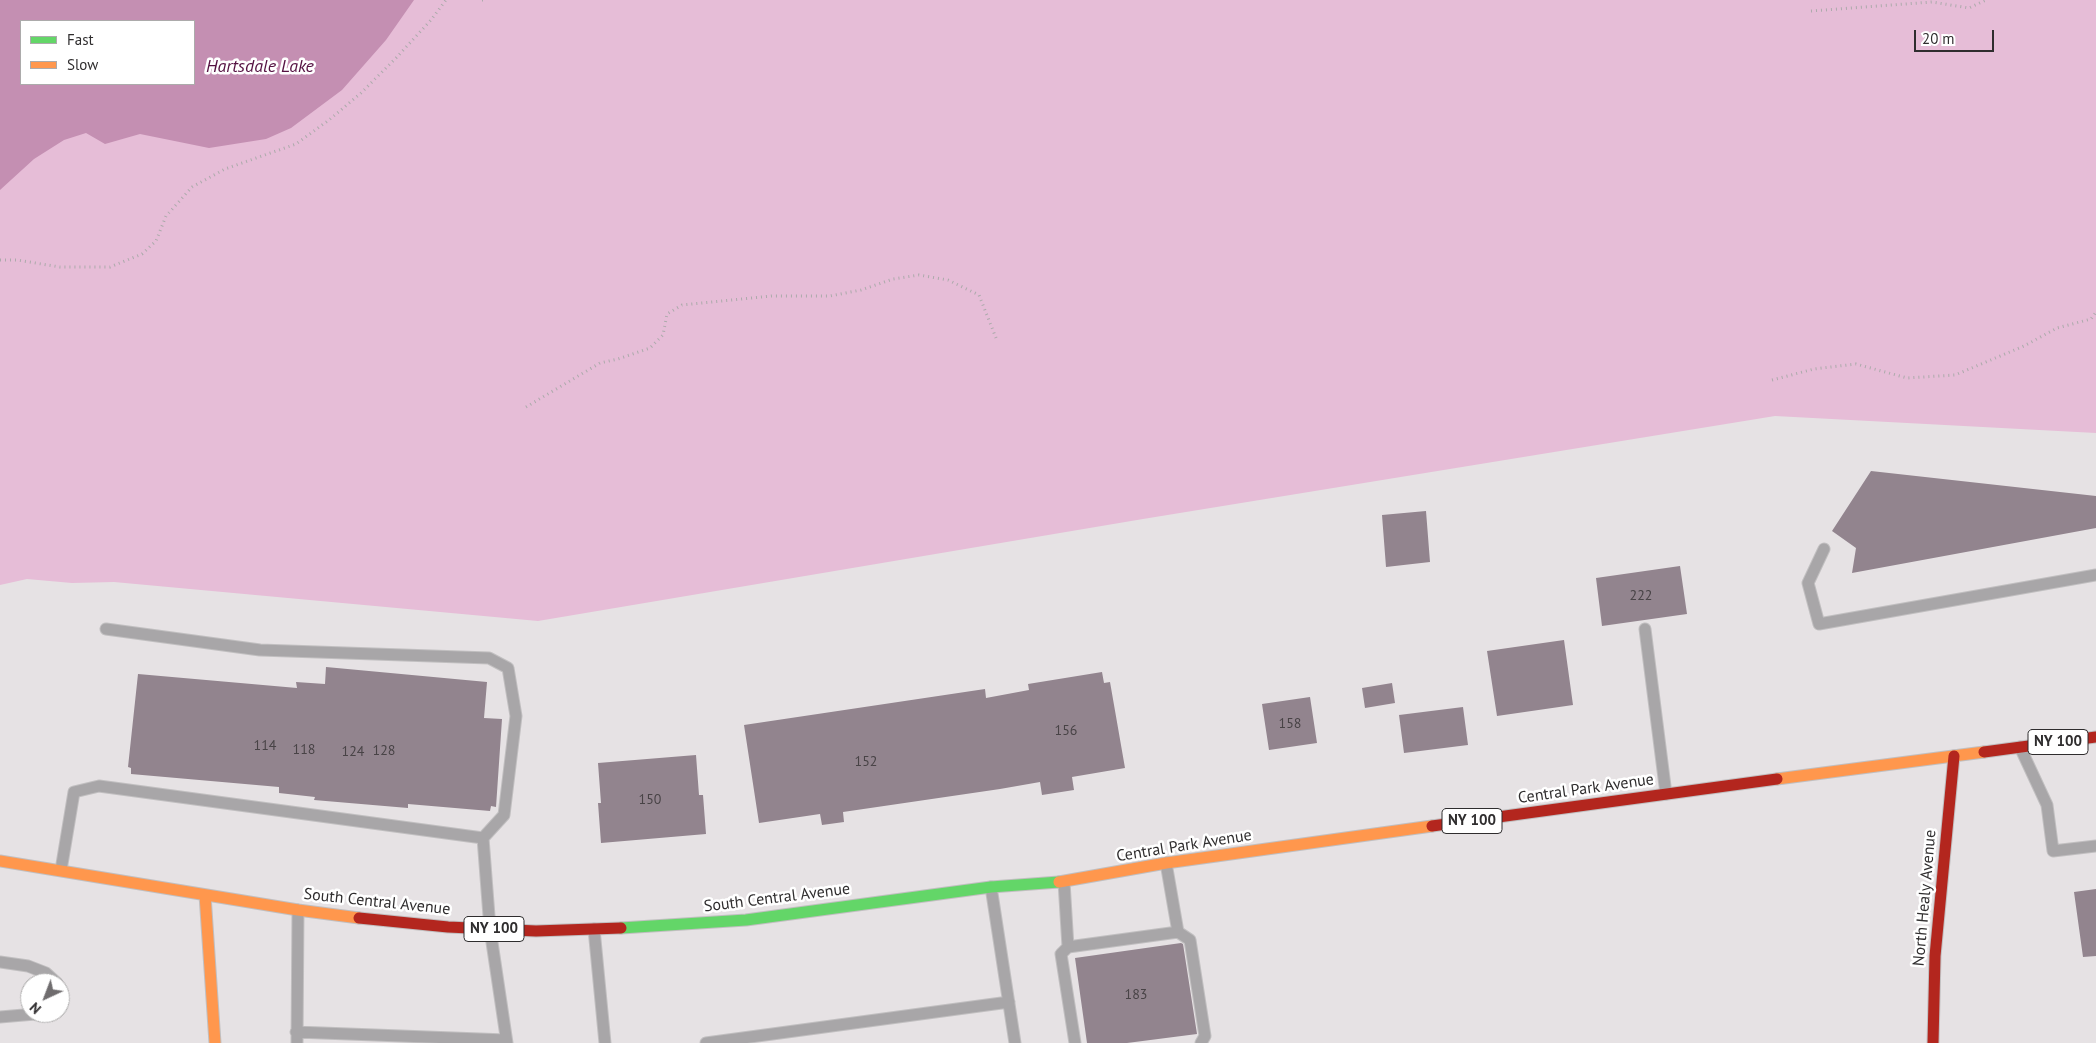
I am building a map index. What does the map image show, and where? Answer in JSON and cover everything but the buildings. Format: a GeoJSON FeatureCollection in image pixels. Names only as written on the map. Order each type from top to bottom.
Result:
{"type":"FeatureCollection","features":[{"type":"Feature","properties":{"kind":"main road","name":"Central Park Avenue"},"geometry":{"type":"LineString","coordinates":[[991,887],[1064,882],[1166,863],[2096,737]]}},
{"type":"Feature","properties":{"kind":"main road","name":"North Healy Avenue"},"geometry":{"type":"LineString","coordinates":[[1933,1043],[1935,956],[1954,756]]}},
{"type":"Feature","properties":{"kind":"main road","name":"South Central Avenue"},"geometry":{"type":"LineString","coordinates":[[0,861],[298,910],[374,920],[448,927],[536,931],[746,920],[991,887]]}},
{"type":"Feature","properties":{"kind":"main road"},"geometry":{"type":"LineString","coordinates":[[205,895],[215,1043]]}},
{"type":"Feature","properties":{"kind":"lane"},"geometry":{"type":"LineString","coordinates":[[1824,549],[1808,583],[1820,624],[2096,575]]}},
{"type":"Feature","properties":{"kind":"lane"},"geometry":{"type":"LineString","coordinates":[[1645,629],[1666,794]]}},
{"type":"Feature","properties":{"kind":"lane"},"geometry":{"type":"LineString","coordinates":[[106,630],[260,650],[489,658],[508,668],[516,716],[504,815],[484,838],[490,929],[506,1041],[297,1038],[298,910]]}},
{"type":"Feature","properties":{"kind":"lane"},"geometry":{"type":"LineString","coordinates":[[2020,748],[2047,805],[2053,851],[2096,846]]}},
{"type":"Feature","properties":{"kind":"lane"},"geometry":{"type":"LineString","coordinates":[[61,870],[74,792],[99,786],[484,838]]}},
{"type":"Feature","properties":{"kind":"lane"},"geometry":{"type":"LineString","coordinates":[[1166,863],[1178,932]]}},
{"type":"Feature","properties":{"kind":"lane"},"geometry":{"type":"LineString","coordinates":[[1064,882],[1068,947]]}},
{"type":"Feature","properties":{"kind":"lane"},"geometry":{"type":"LineString","coordinates":[[991,887],[1015,1043]]}},
{"type":"Feature","properties":{"kind":"lane"},"geometry":{"type":"LineString","coordinates":[[594,929],[605,1043]]}},
{"type":"Feature","properties":{"kind":"lane"},"geometry":{"type":"LineString","coordinates":[[1075,1043],[1061,954],[1068,947],[1178,932],[1190,940],[1205,1036],[1201,1043]]}},
{"type":"Feature","properties":{"kind":"lane"},"geometry":{"type":"LineString","coordinates":[[0,962],[28,966],[46,973]]}},
{"type":"Feature","properties":{"kind":"lane"},"geometry":{"type":"LineString","coordinates":[[706,1043],[1009,1002]]}},
{"type":"Feature","properties":{"kind":"lane"},"geometry":{"type":"LineString","coordinates":[[0,1017],[20,1015]]}},
{"type":"Feature","properties":{"kind":"path"},"geometry":{"type":"LineString","coordinates":[[0,260],[16,260],[60,267],[110,267],[142,254],[156,241],[166,216],[192,187],[225,169],[296,144],[329,120],[361,93],[396,58],[431,20],[446,0]]}},
{"type":"Feature","properties":{"kind":"path"},"geometry":{"type":"LineString","coordinates":[[1811,11],[1932,2],[1969,8],[1986,0]]}},
{"type":"Feature","properties":{"kind":"path"},"geometry":{"type":"LineString","coordinates":[[526,407],[600,363],[618,360],[650,348],[663,335],[667,314],[682,305],[772,296],[830,296],[861,290],[893,279],[919,275],[948,280],[979,295],[996,338]]}},
{"type":"Feature","properties":{"kind":"path"},"geometry":{"type":"LineString","coordinates":[[1772,380],[1814,370],[1856,364],[1907,378],[1955,375],[2024,346],[2056,328],[2092,319],[2096,312]]}},
{"type":"Feature","properties":{"kind":"shaded area"},"geometry":{"type":"Polygon","coordinates":[[[0,0],[2096,0],[2096,433],[1775,416],[1143,519],[538,621],[114,582],[72,583],[27,579],[0,585],[0,0]]]}},
{"type":"Feature","properties":{"kind":"water","name":"Hartsdale Lake"},"geometry":{"type":"Polygon","coordinates":[[[0,0],[414,0],[386,40],[342,90],[291,128],[266,139],[209,148],[140,134],[105,144],[86,133],[64,140],[34,159],[0,190],[0,0]]]}},
{"type":"Feature","properties":{"kind":"traffic: fast"},"geometry":{"type":"LineString","coordinates":[[621,928],[746,920],[991,887],[1059,882]]}},
{"type":"Feature","properties":{"kind":"traffic: slow"},"geometry":{"type":"LineString","coordinates":[[1777,779],[1984,752]]}},
{"type":"Feature","properties":{"kind":"traffic: slow"},"geometry":{"type":"LineString","coordinates":[[1059,882],[1166,863],[1432,826]]}},
{"type":"Feature","properties":{"kind":"traffic: slow"},"geometry":{"type":"LineString","coordinates":[[0,861],[298,910],[359,918]]}},
{"type":"Feature","properties":{"kind":"traffic: slow"},"geometry":{"type":"LineString","coordinates":[[205,895],[215,1043]]}},
{"type":"Feature","properties":{"kind":"traffic: jam"},"geometry":{"type":"LineString","coordinates":[[1984,752],[2096,737]]}},
{"type":"Feature","properties":{"kind":"traffic: jam"},"geometry":{"type":"LineString","coordinates":[[1933,1043],[1935,956],[1954,756]]}},
{"type":"Feature","properties":{"kind":"traffic: jam"},"geometry":{"type":"LineString","coordinates":[[1432,826],[1777,779]]}},
{"type":"Feature","properties":{"kind":"traffic: jam"},"geometry":{"type":"LineString","coordinates":[[359,918],[448,927],[536,931],[621,928]]}}]}
